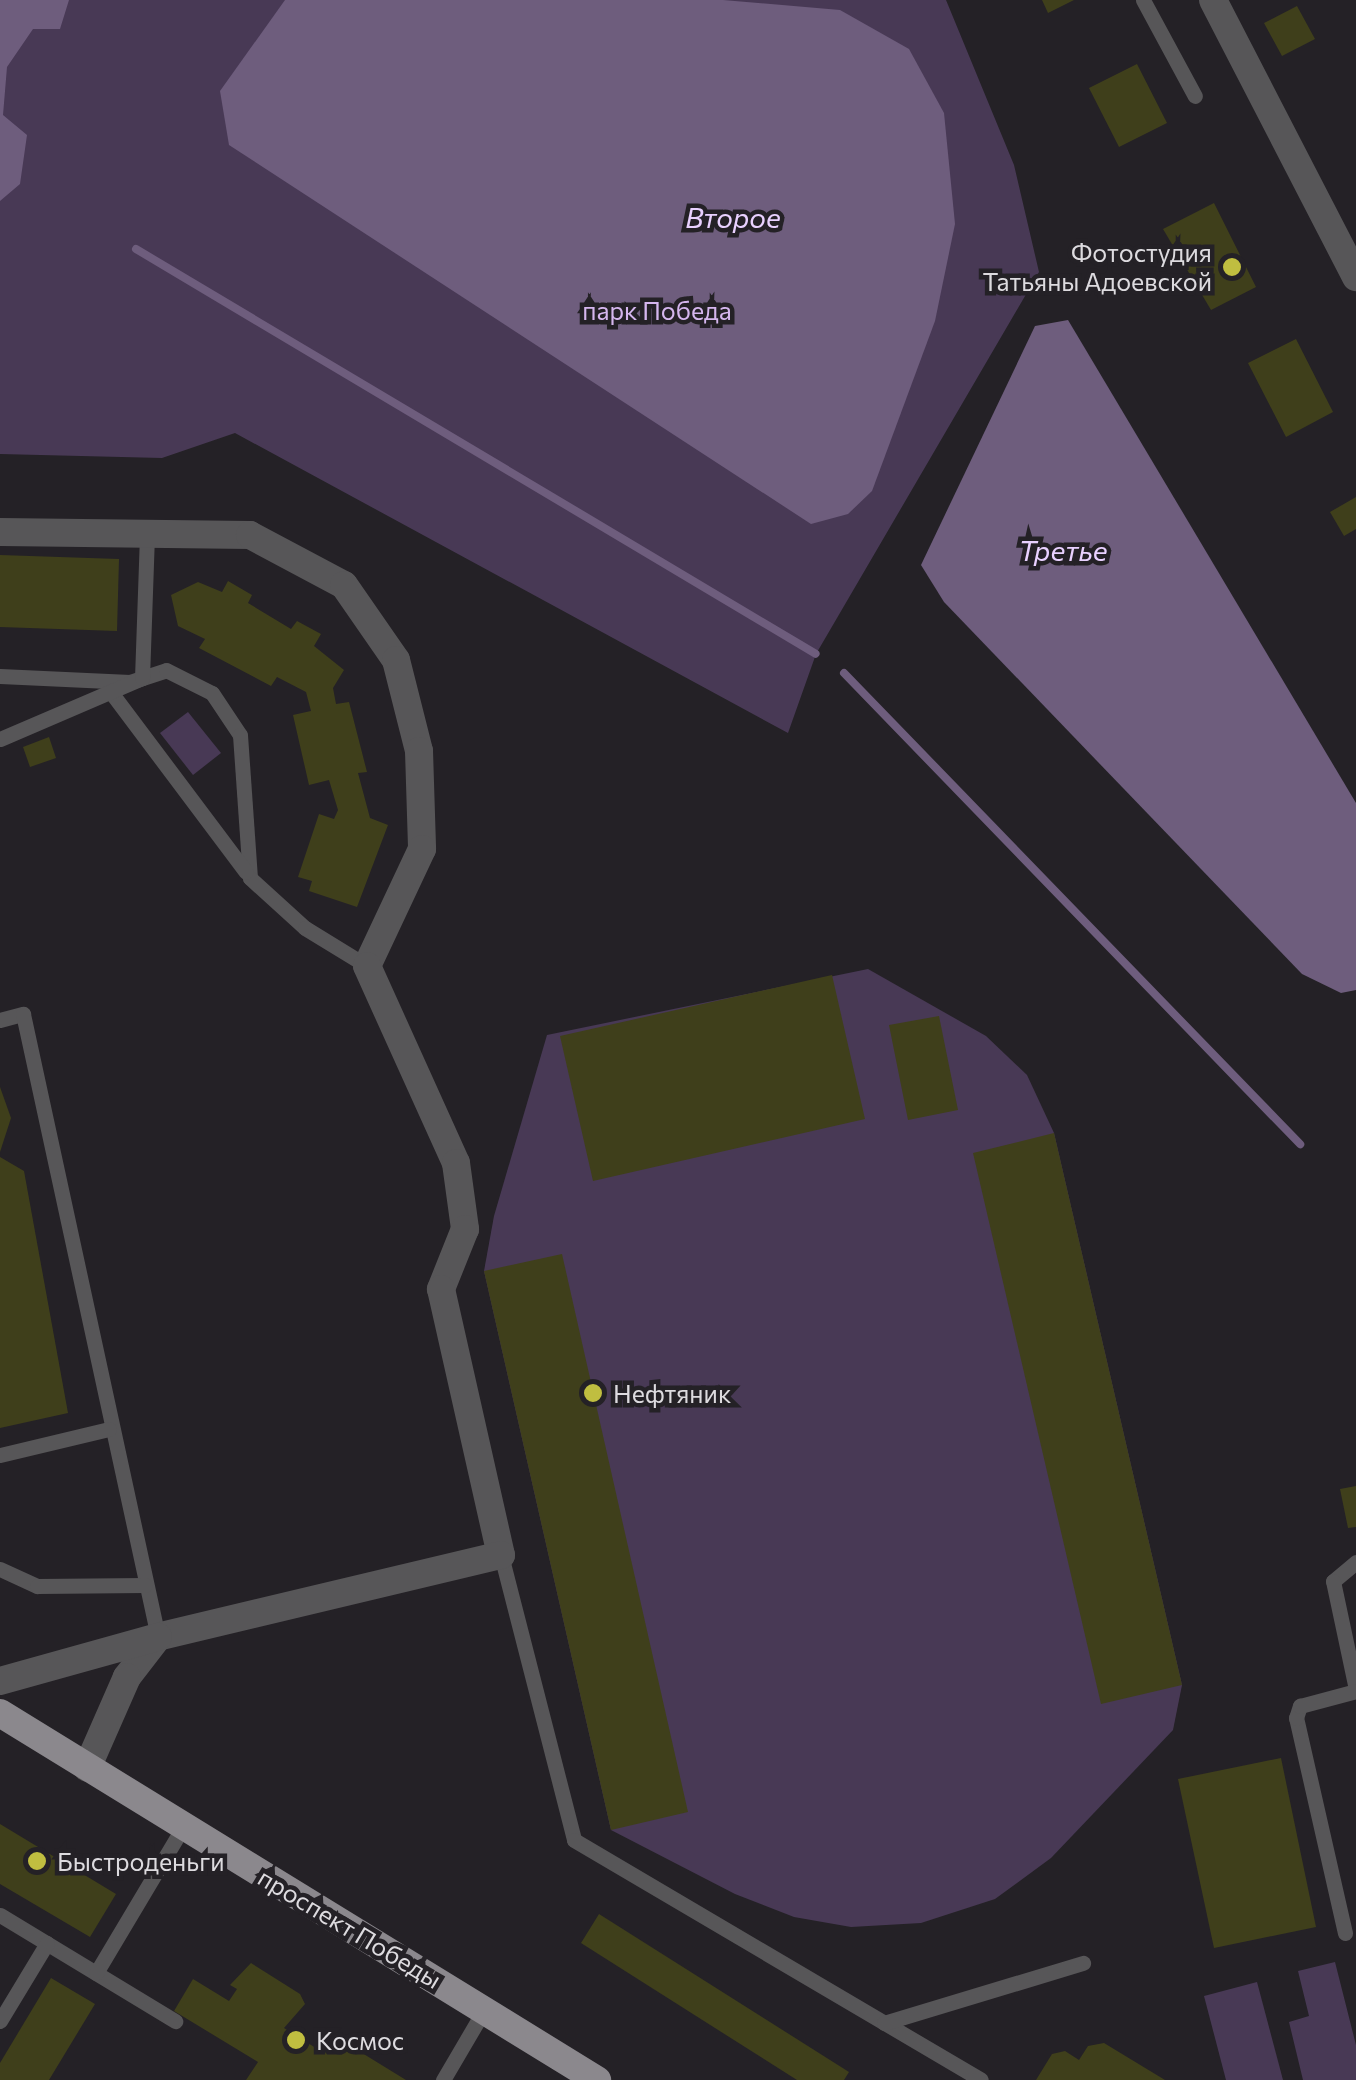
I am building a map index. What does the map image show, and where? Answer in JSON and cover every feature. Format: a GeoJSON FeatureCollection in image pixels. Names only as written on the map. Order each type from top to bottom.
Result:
{"type":"FeatureCollection","features":[{"type":"Feature","properties":{"kind":"main road","name":"проспект Победы"},"geometry":{"type":"LineString","coordinates":[[0,1713],[598,2080]]}},
{"type":"Feature","properties":{"kind":"street"},"geometry":{"type":"LineString","coordinates":[[1213,0],[1356,278]]}},
{"type":"Feature","properties":{"kind":"street"},"geometry":{"type":"LineString","coordinates":[[0,532],[250,535],[344,585],[396,660],[420,751],[422,849],[367,966],[456,1163],[465,1228],[441,1288],[501,1555],[158,1637],[0,1681]]}},
{"type":"Feature","properties":{"kind":"street"},"geometry":{"type":"LineString","coordinates":[[87,1768],[128,1677],[158,1637]]}},
{"type":"Feature","properties":{"kind":"lane"},"geometry":{"type":"LineString","coordinates":[[1144,0],[1195,96]]}},
{"type":"Feature","properties":{"kind":"lane"},"geometry":{"type":"LineString","coordinates":[[142,678],[147,533]]}},
{"type":"Feature","properties":{"kind":"lane"},"geometry":{"type":"LineString","coordinates":[[0,739],[166,670],[212,693],[230,714],[244,768],[250,877]]}},
{"type":"Feature","properties":{"kind":"lane"},"geometry":{"type":"LineString","coordinates":[[0,676],[142,678]]}},
{"type":"Feature","properties":{"kind":"lane"},"geometry":{"type":"LineString","coordinates":[[110,692],[250,877],[305,928],[367,966]]}},
{"type":"Feature","properties":{"kind":"lane"},"geometry":{"type":"LineString","coordinates":[[0,1020],[22,1014],[109,1430],[158,1637]]}},
{"type":"Feature","properties":{"kind":"lane"},"geometry":{"type":"LineString","coordinates":[[0,1455],[109,1430]]}},
{"type":"Feature","properties":{"kind":"lane"},"geometry":{"type":"LineString","coordinates":[[501,1555],[574,1840],[980,2080]]}},
{"type":"Feature","properties":{"kind":"lane"},"geometry":{"type":"LineString","coordinates":[[1345,1933],[1296,1718],[1300,1706],[1356,1690],[1333,1581],[1356,1562]]}},
{"type":"Feature","properties":{"kind":"lane"},"geometry":{"type":"LineString","coordinates":[[0,1569],[37,1586],[145,1585]]}},
{"type":"Feature","properties":{"kind":"lane"},"geometry":{"type":"LineString","coordinates":[[96,1973],[183,1826]]}},
{"type":"Feature","properties":{"kind":"lane"},"geometry":{"type":"LineString","coordinates":[[0,1915],[175,2021]]}},
{"type":"Feature","properties":{"kind":"lane"},"geometry":{"type":"LineString","coordinates":[[0,2021],[47,1944]]}},
{"type":"Feature","properties":{"kind":"lane"},"geometry":{"type":"LineString","coordinates":[[884,2023],[1082,1962]]}},
{"type":"Feature","properties":{"kind":"lane"},"geometry":{"type":"LineString","coordinates":[[443,2080],[484,2010]]}},
{"type":"Feature","properties":{"kind":"green space","name":"парк Победa"},"geometry":{"type":"Polygon","coordinates":[[[0,0],[946,0],[1014,165],[1039,272],[816,654],[788,733],[235,433],[162,458],[0,454],[0,0]]]}},
{"type":"Feature","properties":{"kind":"green space"},"geometry":{"type":"Polygon","coordinates":[[[188,712],[221,753],[193,775],[160,733],[188,712]]]}},
{"type":"Feature","properties":{"kind":"green space","name":"Нефтяник"},"geometry":{"type":"Polygon","coordinates":[[[868,969],[986,1036],[1027,1075],[1054,1133],[1182,1685],[1173,1730],[1051,1858],[995,1899],[921,1923],[851,1927],[794,1917],[735,1894],[611,1830],[484,1271],[494,1216],[547,1035],[868,969]]]}},
{"type":"Feature","properties":{"kind":"green space"},"geometry":{"type":"Polygon","coordinates":[[[1335,1962],[1356,2045],[1356,2080],[1303,2080],[1289,2022],[1309,2016],[1298,1971],[1335,1962]]]}},
{"type":"Feature","properties":{"kind":"green space"},"geometry":{"type":"Polygon","coordinates":[[[1257,1982],[1283,2080],[1226,2080],[1204,1996],[1257,1982]]]}},
{"type":"Feature","properties":{"kind":"water"},"geometry":{"type":"Polygon","coordinates":[[[0,0],[69,0],[60,29],[33,29],[7,67],[3,115],[27,135],[20,184],[0,201],[0,0]]]}},
{"type":"Feature","properties":{"kind":"water","name":"Второе"},"geometry":{"type":"Polygon","coordinates":[[[285,0],[723,0],[840,10],[909,49],[944,113],[955,224],[935,321],[872,491],[848,514],[811,524],[229,145],[220,91],[285,0]]]}},
{"type":"Feature","properties":{"kind":"water","name":"Третье"},"geometry":{"type":"Polygon","coordinates":[[[1068,320],[1356,803],[1356,990],[1341,993],[1302,974],[944,602],[921,565],[1035,326],[1068,320]]]}},
{"type":"Feature","properties":{"kind":"building"},"geometry":{"type":"Polygon","coordinates":[[[1042,0],[1074,0],[1048,13],[1042,0]]]}},
{"type":"Feature","properties":{"kind":"building"},"geometry":{"type":"Polygon","coordinates":[[[1297,6],[1315,39],[1282,56],[1264,23],[1297,6]]]}},
{"type":"Feature","properties":{"kind":"building"},"geometry":{"type":"Polygon","coordinates":[[[1137,64],[1167,123],[1119,147],[1089,88],[1137,64]]]}},
{"type":"Feature","properties":{"kind":"building"},"geometry":{"type":"Polygon","coordinates":[[[1214,203],[1256,287],[1211,310],[1163,229],[1214,203]]]}},
{"type":"Feature","properties":{"kind":"building"},"geometry":{"type":"Polygon","coordinates":[[[1296,339],[1333,412],[1286,437],[1248,363],[1296,339]]]}},
{"type":"Feature","properties":{"kind":"building"},"geometry":{"type":"Polygon","coordinates":[[[1356,497],[1356,529],[1344,536],[1330,512],[1356,497]]]}},
{"type":"Feature","properties":{"kind":"building"},"geometry":{"type":"Polygon","coordinates":[[[0,555],[119,559],[117,631],[0,627],[0,555]]]}},
{"type":"Feature","properties":{"kind":"building"},"geometry":{"type":"Polygon","coordinates":[[[228,581],[252,595],[248,603],[291,629],[297,621],[321,634],[314,646],[344,670],[333,688],[336,704],[349,702],[367,772],[358,773],[370,818],[388,825],[357,907],[309,891],[312,881],[298,877],[319,814],[334,819],[338,810],[329,780],[309,785],[293,715],[311,711],[306,692],[277,677],[271,686],[199,648],[205,639],[178,626],[171,595],[198,582],[222,592],[228,581]]]}},
{"type":"Feature","properties":{"kind":"building"},"geometry":{"type":"Polygon","coordinates":[[[49,737],[56,758],[30,767],[23,747],[49,737]]]}},
{"type":"Feature","properties":{"kind":"building"},"geometry":{"type":"Polygon","coordinates":[[[832,975],[865,1119],[593,1181],[560,1036],[832,975]]]}},
{"type":"Feature","properties":{"kind":"building"},"geometry":{"type":"Polygon","coordinates":[[[939,1016],[958,1110],[908,1120],[889,1025],[939,1016]]]}},
{"type":"Feature","properties":{"kind":"building"},"geometry":{"type":"Polygon","coordinates":[[[0,1087],[11,1118],[0,1152],[0,1087]]]}},
{"type":"Feature","properties":{"kind":"building"},"geometry":{"type":"Polygon","coordinates":[[[1054,1133],[1182,1685],[1101,1704],[973,1153],[1054,1133]]]}},
{"type":"Feature","properties":{"kind":"building"},"geometry":{"type":"Polygon","coordinates":[[[0,1157],[24,1171],[68,1413],[0,1428],[0,1157]]]}},
{"type":"Feature","properties":{"kind":"building"},"geometry":{"type":"Polygon","coordinates":[[[562,1254],[688,1812],[611,1830],[484,1271],[562,1254]]]}},
{"type":"Feature","properties":{"kind":"building"},"geometry":{"type":"Polygon","coordinates":[[[1356,1486],[1356,1527],[1348,1528],[1340,1489],[1356,1486]]]}},
{"type":"Feature","properties":{"kind":"building"},"geometry":{"type":"Polygon","coordinates":[[[1281,1758],[1316,1927],[1214,1948],[1178,1779],[1281,1758]]]}},
{"type":"Feature","properties":{"kind":"building"},"geometry":{"type":"Polygon","coordinates":[[[0,1824],[116,1894],[90,1937],[0,1884],[0,1824]]]}},
{"type":"Feature","properties":{"kind":"building"},"geometry":{"type":"Polygon","coordinates":[[[599,1914],[849,2072],[844,2080],[797,2080],[581,1943],[599,1914]]]}},
{"type":"Feature","properties":{"kind":"building"},"geometry":{"type":"Polygon","coordinates":[[[251,1963],[300,1994],[305,2004],[284,2028],[319,2050],[336,2037],[406,2080],[246,2080],[258,2062],[174,2011],[193,1979],[229,2001],[237,1989],[230,1985],[251,1963]]]}},
{"type":"Feature","properties":{"kind":"building"},"geometry":{"type":"Polygon","coordinates":[[[51,1978],[95,2004],[49,2080],[0,2080],[0,2063],[51,1978]]]}},
{"type":"Feature","properties":{"kind":"building"},"geometry":{"type":"Polygon","coordinates":[[[1104,2043],[1165,2080],[1036,2080],[1052,2054],[1065,2051],[1079,2060],[1088,2046],[1104,2043]]]}},
{"type":"Feature","properties":{"kind":"waterway"},"geometry":{"type":"LineString","coordinates":[[136,249],[816,654]]}},
{"type":"Feature","properties":{"kind":"waterway"},"geometry":{"type":"LineString","coordinates":[[844,673],[1300,1144]]}},
{"type":"Feature","properties":{"kind":"place","name":"Фотостудия Татьяны Адоевской"},"geometry":{"type":"Point","coordinates":[1232,267]}},
{"type":"Feature","properties":{"kind":"place","name":"Нефтяник"},"geometry":{"type":"Point","coordinates":[593,1393]}},
{"type":"Feature","properties":{"kind":"place","name":"Быстроденьги"},"geometry":{"type":"Point","coordinates":[37,1861]}},
{"type":"Feature","properties":{"kind":"place","name":"Космос"},"geometry":{"type":"Point","coordinates":[296,2040]}}]}
